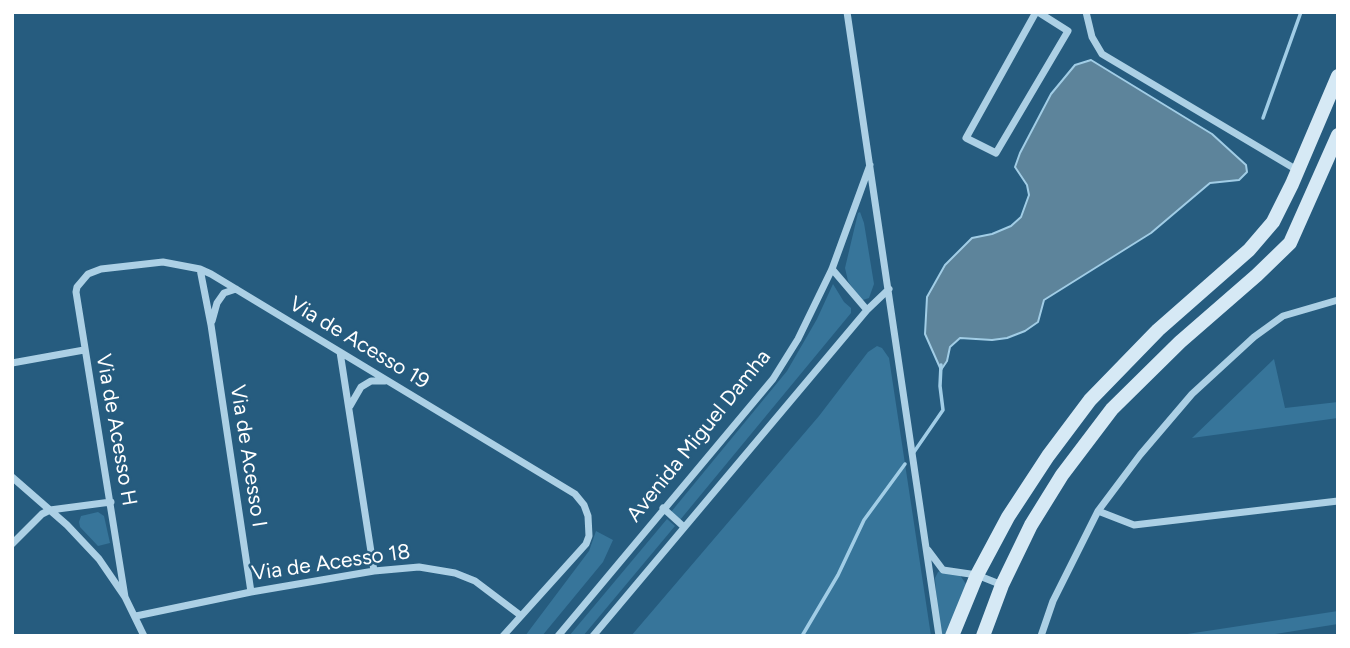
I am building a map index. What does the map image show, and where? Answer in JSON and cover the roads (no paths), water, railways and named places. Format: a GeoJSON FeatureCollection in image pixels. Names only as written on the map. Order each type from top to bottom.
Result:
{"type":"FeatureCollection","features":[{"type":"Feature","properties":{"kind":"street"},"geometry":{"type":"LineString","coordinates":[[847,12],[939,636]]}},
{"type":"Feature","properties":{"kind":"street"},"geometry":{"type":"LineString","coordinates":[[1037,12],[1068,31],[996,153],[965,138],[1037,12]]}},
{"type":"Feature","properties":{"kind":"street"},"geometry":{"type":"LineString","coordinates":[[1086,12],[1091,37],[1102,54],[1295,177],[1311,193]]}},
{"type":"Feature","properties":{"kind":"street"},"geometry":{"type":"LineString","coordinates":[[952,636],[977,575],[1008,517],[1048,456],[1090,400],[1158,330],[1249,250],[1273,222],[1338,76]]}},
{"type":"Feature","properties":{"kind":"street"},"geometry":{"type":"LineString","coordinates":[[983,636],[1002,585],[1031,524],[1062,475],[1112,409],[1180,342],[1290,243],[1338,135]]}},
{"type":"Feature","properties":{"kind":"street"},"geometry":{"type":"LineString","coordinates":[[1303,154],[1325,162]]}},
{"type":"Feature","properties":{"kind":"street","name":"Avenida Miguel Damha"},"geometry":{"type":"LineString","coordinates":[[558,636],[773,379],[798,340],[832,269],[870,164]]}},
{"type":"Feature","properties":{"kind":"street","name":"Via de Acesso 19"},"geometry":{"type":"LineString","coordinates":[[88,274],[111,267],[163,262],[200,269],[575,494],[584,505],[588,516],[589,536],[586,544],[520,615]]}},
{"type":"Feature","properties":{"kind":"street","name":"Via de Acesso I"},"geometry":{"type":"LineString","coordinates":[[200,269],[251,592]]}},
{"type":"Feature","properties":{"kind":"street"},"geometry":{"type":"LineString","coordinates":[[832,269],[867,310]]}},
{"type":"Feature","properties":{"kind":"street","name":"Via de Acesso H"},"geometry":{"type":"LineString","coordinates":[[88,274],[76,292],[83,350],[111,502],[125,597]]}},
{"type":"Feature","properties":{"kind":"street","name":"Via de Acesso I"},"geometry":{"type":"LineString","coordinates":[[211,326],[217,303],[224,292],[236,289]]}},
{"type":"Feature","properties":{"kind":"street"},"geometry":{"type":"LineString","coordinates":[[593,636],[867,310],[889,289]]}},
{"type":"Feature","properties":{"kind":"street"},"geometry":{"type":"LineString","coordinates":[[1041,636],[1053,601],[1098,511],[1140,455],[1192,394],[1254,337],[1283,316],[1338,300]]}},
{"type":"Feature","properties":{"kind":"street"},"geometry":{"type":"LineString","coordinates":[[12,363],[83,350]]}},
{"type":"Feature","properties":{"kind":"street"},"geometry":{"type":"LineString","coordinates":[[340,352],[374,571]]}},
{"type":"Feature","properties":{"kind":"street"},"geometry":{"type":"LineString","coordinates":[[350,407],[361,387],[371,381],[387,381]]}},
{"type":"Feature","properties":{"kind":"street"},"geometry":{"type":"LineString","coordinates":[[12,477],[99,559],[125,597],[144,636]]}},
{"type":"Feature","properties":{"kind":"street"},"geometry":{"type":"LineString","coordinates":[[1098,511],[1134,525],[1338,501]]}},
{"type":"Feature","properties":{"kind":"street"},"geometry":{"type":"LineString","coordinates":[[12,544],[42,514],[50,510],[111,502]]}},
{"type":"Feature","properties":{"kind":"street"},"geometry":{"type":"LineString","coordinates":[[663,508],[684,527]]}},
{"type":"Feature","properties":{"kind":"street"},"geometry":{"type":"LineString","coordinates":[[928,549],[943,570],[977,575],[1002,585]]}},
{"type":"Feature","properties":{"kind":"street","name":"Via de Acesso 18"},"geometry":{"type":"LineString","coordinates":[[136,616],[251,592],[374,571],[419,567],[455,573],[475,581],[520,615]]}},
{"type":"Feature","properties":{"kind":"street"},"geometry":{"type":"LineString","coordinates":[[503,636],[520,615]]}},
{"type":"Feature","properties":{"kind":"waterway"},"geometry":{"type":"LineString","coordinates":[[1263,118],[1301,12]]}},
{"type":"Feature","properties":{"kind":"waterway"},"geometry":{"type":"LineString","coordinates":[[914,452],[943,410],[941,365]]}},
{"type":"Feature","properties":{"kind":"waterway"},"geometry":{"type":"LineString","coordinates":[[802,636],[838,575],[864,520],[905,464]]}}]}
